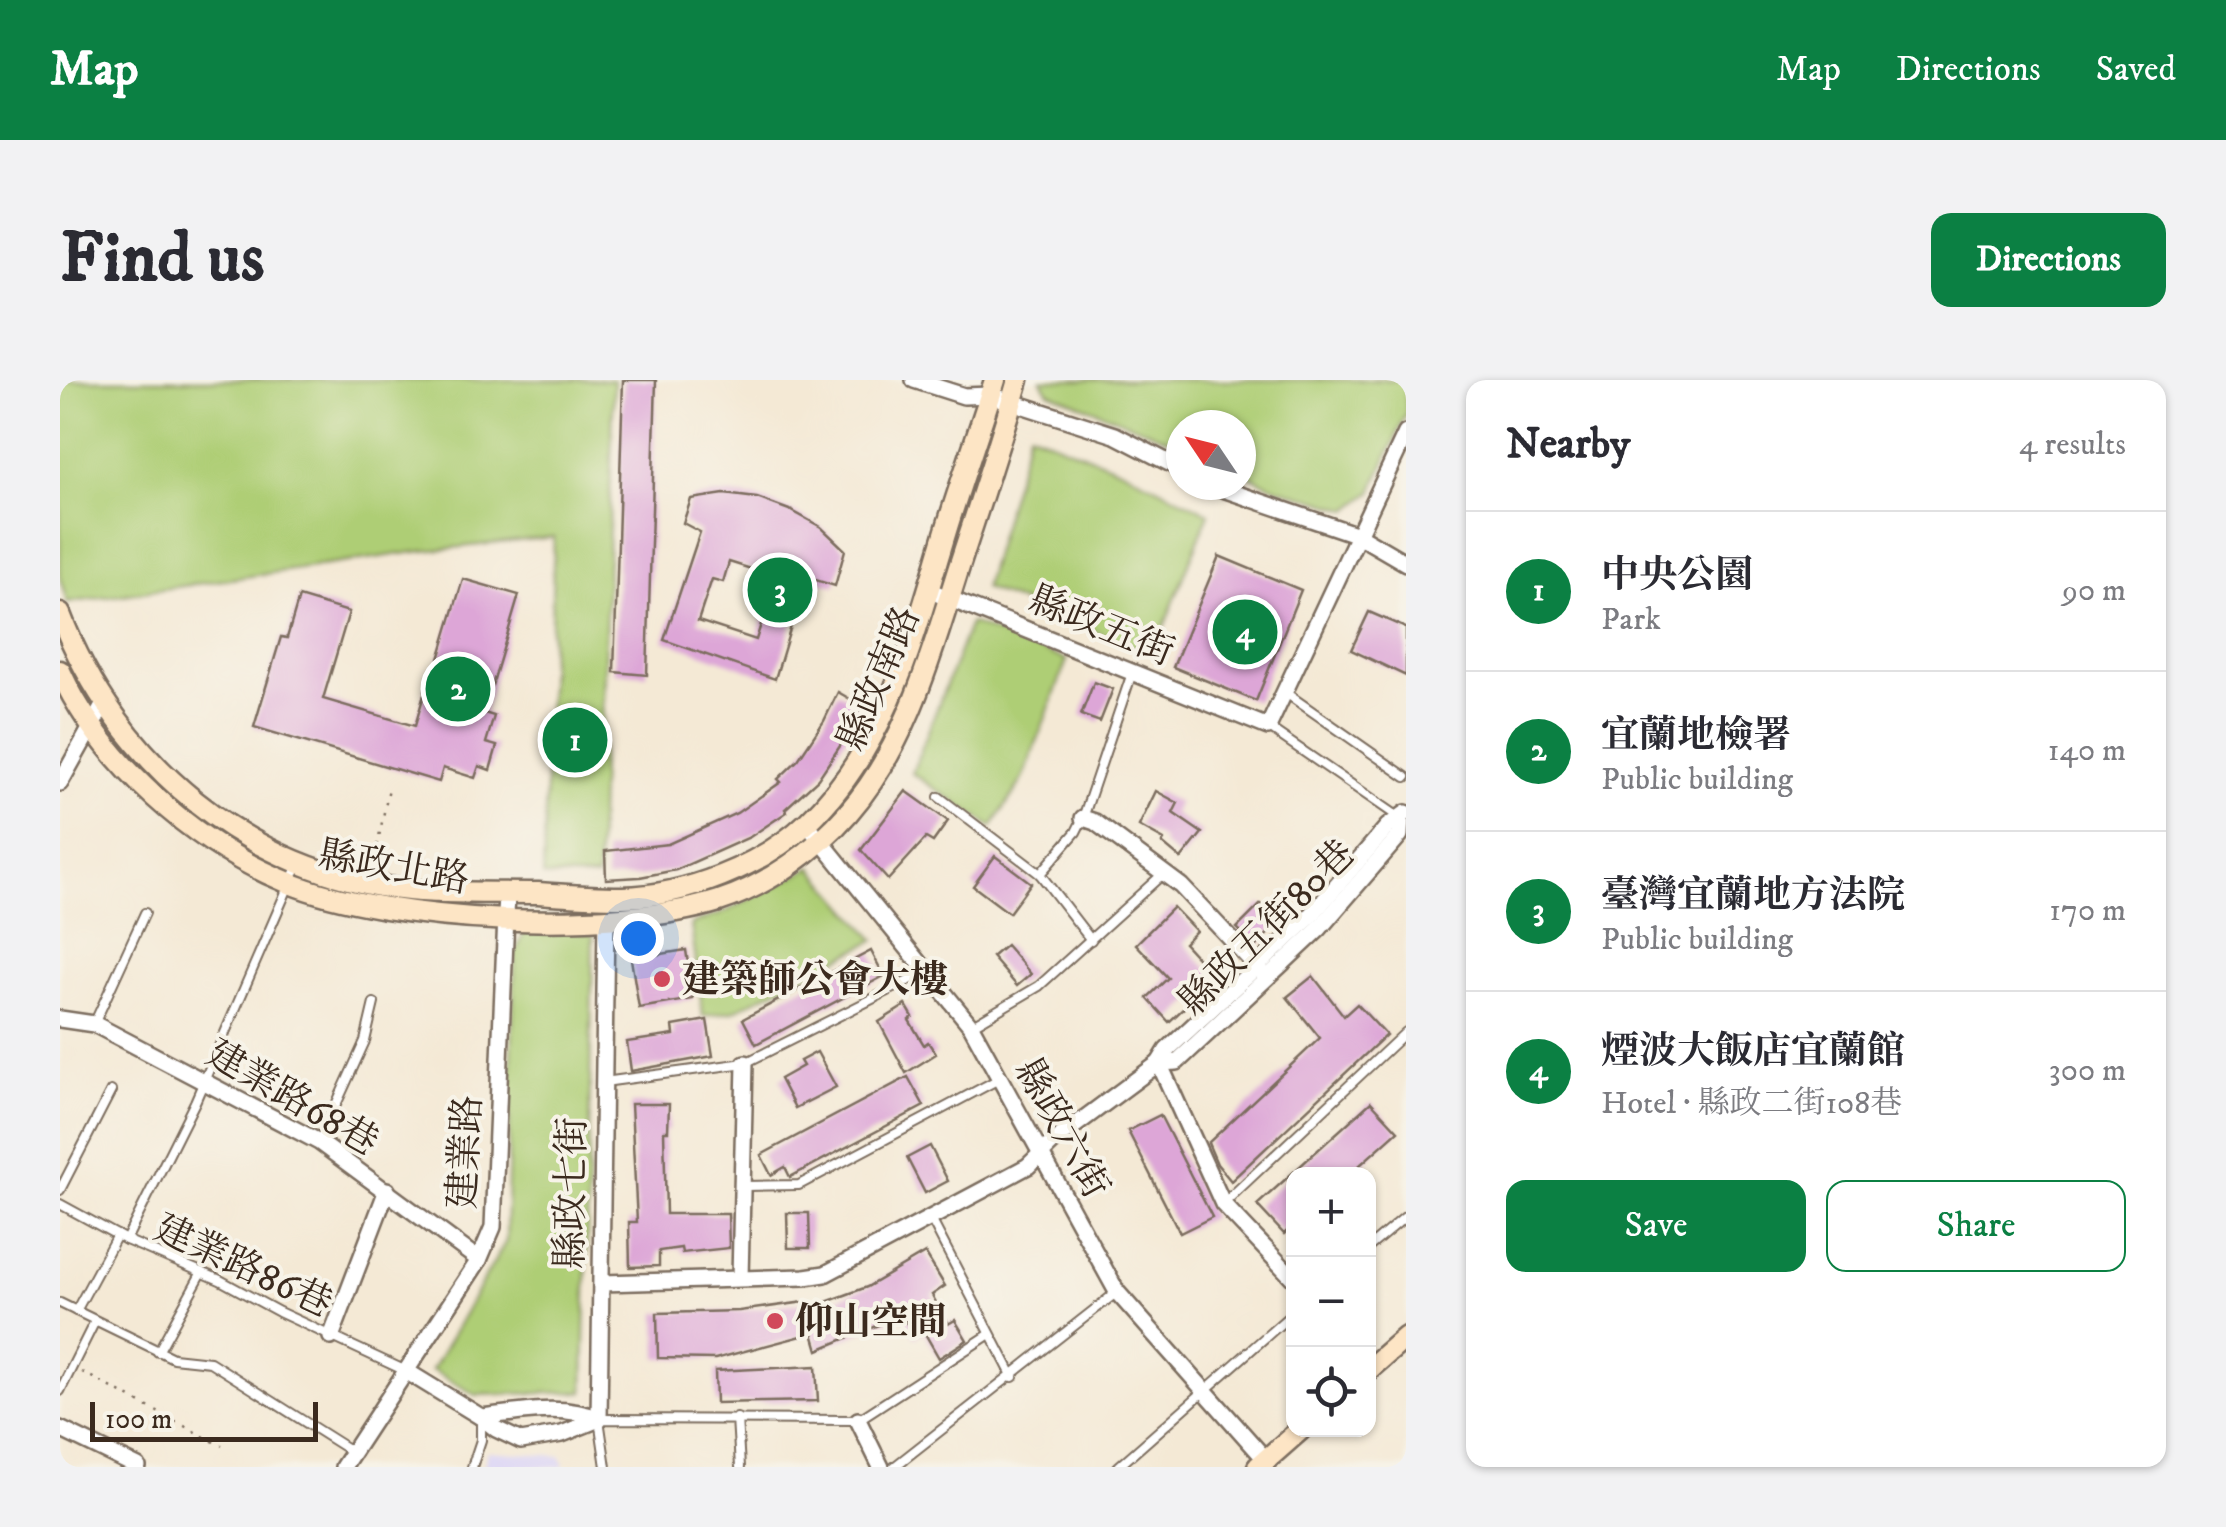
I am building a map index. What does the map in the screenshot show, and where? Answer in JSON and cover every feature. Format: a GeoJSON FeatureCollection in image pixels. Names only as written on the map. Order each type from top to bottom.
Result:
{"type":"FeatureCollection","features":[{"type":"Feature","properties":{"kind":"street"},"geometry":{"type":"LineString","coordinates":[[914,380],[964,396],[993,388]]}},
{"type":"Feature","properties":{"kind":"street"},"geometry":{"type":"LineString","coordinates":[[974,380],[1012,402],[1115,435],[1166,460]]}},
{"type":"Feature","properties":{"kind":"street","name":"縣政南路"},"geometry":{"type":"LineString","coordinates":[[506,918],[606,920],[678,912],[722,900],[764,881],[813,832],[858,799],[879,771],[902,728],[949,598],[1018,380]]}},
{"type":"Feature","properties":{"kind":"street","name":"縣政南路"},"geometry":{"type":"LineString","coordinates":[[507,892],[624,897],[666,892],[736,868],[813,832],[881,721],[993,388]]}},
{"type":"Feature","properties":{"kind":"street"},"geometry":{"type":"LineString","coordinates":[[1268,727],[1406,433]]}},
{"type":"Feature","properties":{"kind":"street"},"geometry":{"type":"LineString","coordinates":[[1256,500],[1358,535],[1406,563]]}},
{"type":"Feature","properties":{"kind":"street","name":"縣政五街"},"geometry":{"type":"LineString","coordinates":[[928,590],[1268,727]]}},
{"type":"Feature","properties":{"kind":"street","name":"縣政北路"},"geometry":{"type":"LineString","coordinates":[[60,614],[81,665],[133,742],[180,792],[238,834],[299,862],[370,882],[410,890],[507,892]]}},
{"type":"Feature","properties":{"kind":"street","name":"縣政北路"},"geometry":{"type":"LineString","coordinates":[[60,670],[91,727],[146,788],[199,832],[290,884],[360,903],[414,912],[506,918]]}},
{"type":"Feature","properties":{"kind":"street"},"geometry":{"type":"LineString","coordinates":[[60,784],[104,704]]}},
{"type":"Feature","properties":{"kind":"street","name":"縣政五街80巷"},"geometry":{"type":"LineString","coordinates":[[602,1283],[825,1274],[1028,1166],[1159,1063],[1166,1050],[1261,972],[1320,929],[1400,836],[1404,816]]}},
{"type":"Feature","properties":{"kind":"street"},"geometry":{"type":"LineString","coordinates":[[1084,818],[1165,872],[1261,972]]}},
{"type":"Feature","properties":{"kind":"street","name":"縣政六街"},"geometry":{"type":"LineString","coordinates":[[813,832],[970,1026],[1117,1292],[1205,1390],[1262,1464]]}},
{"type":"Feature","properties":{"kind":"street","name":"建業路"},"geometry":{"type":"LineString","coordinates":[[343,1467],[488,1242],[496,1207],[507,892]]}},
{"type":"Feature","properties":{"kind":"street","name":"縣政七街"},"geometry":{"type":"LineString","coordinates":[[599,1419],[606,920]]}},
{"type":"Feature","properties":{"kind":"street","name":"建業路68巷"},"geometry":{"type":"LineString","coordinates":[[60,1018],[94,1024],[319,1142],[479,1260]]}},
{"type":"Feature","properties":{"kind":"street"},"geometry":{"type":"LineString","coordinates":[[740,1278],[745,1063]]}},
{"type":"Feature","properties":{"kind":"street"},"geometry":{"type":"LineString","coordinates":[[1159,1063],[1223,1204],[1286,1270]]}},
{"type":"Feature","properties":{"kind":"street"},"geometry":{"type":"LineString","coordinates":[[331,1336],[387,1190]]}},
{"type":"Feature","properties":{"kind":"street"},"geometry":{"type":"LineString","coordinates":[[1376,1363],[1406,1338]]}},
{"type":"Feature","properties":{"kind":"street"},"geometry":{"type":"LineString","coordinates":[[406,1372],[496,1429],[521,1440],[562,1434],[599,1419]]}},
{"type":"Feature","properties":{"kind":"street"},"geometry":{"type":"LineString","coordinates":[[481,1417],[560,1409],[599,1419]]}},
{"type":"Feature","properties":{"kind":"street"},"geometry":{"type":"LineString","coordinates":[[858,1420],[881,1467]]}},
{"type":"Feature","properties":{"kind":"street"},"geometry":{"type":"LineString","coordinates":[[60,1428],[138,1467]]}},
{"type":"Feature","properties":{"kind":"street"},"geometry":{"type":"LineString","coordinates":[[1262,1464],[1292,1437]]}},
{"type":"Feature","properties":{"kind":"lane"},"geometry":{"type":"LineString","coordinates":[[1040,874],[1084,818],[1132,673]]}},
{"type":"Feature","properties":{"kind":"lane"},"geometry":{"type":"LineString","coordinates":[[1283,691],[1406,778]]}},
{"type":"Feature","properties":{"kind":"lane","name":"縣政五街"},"geometry":{"type":"LineString","coordinates":[[1268,727],[1404,816]]}},
{"type":"Feature","properties":{"kind":"lane"},"geometry":{"type":"LineString","coordinates":[[939,797],[1040,874],[1092,940]]}},
{"type":"Feature","properties":{"kind":"lane"},"geometry":{"type":"LineString","coordinates":[[76,1311],[122,1238],[203,1081],[299,862]]}},
{"type":"Feature","properties":{"kind":"lane"},"geometry":{"type":"LineString","coordinates":[[970,1026],[1039,986],[1165,872]]}},
{"type":"Feature","properties":{"kind":"lane"},"geometry":{"type":"LineString","coordinates":[[94,1024],[145,913]]}},
{"type":"Feature","properties":{"kind":"lane"},"geometry":{"type":"LineString","coordinates":[[604,1082],[745,1063],[926,972]]}},
{"type":"Feature","properties":{"kind":"lane"},"geometry":{"type":"LineString","coordinates":[[319,1142],[365,1041],[374,1003]]}},
{"type":"Feature","properties":{"kind":"lane"},"geometry":{"type":"LineString","coordinates":[[1223,1204],[1406,1032]]}},
{"type":"Feature","properties":{"kind":"lane"},"geometry":{"type":"LineString","coordinates":[[742,1186],[799,1185],[998,1080]]}},
{"type":"Feature","properties":{"kind":"lane"},"geometry":{"type":"LineString","coordinates":[[60,1190],[111,1091]]}},
{"type":"Feature","properties":{"kind":"lane","name":"建業路86巷"},"geometry":{"type":"LineString","coordinates":[[60,1204],[122,1238],[202,1272],[406,1372]]}},
{"type":"Feature","properties":{"kind":"lane"},"geometry":{"type":"LineString","coordinates":[[1376,1241],[1406,1216]]}},
{"type":"Feature","properties":{"kind":"lane"},"geometry":{"type":"LineString","coordinates":[[930,1217],[1012,1377]]}},
{"type":"Feature","properties":{"kind":"lane"},"geometry":{"type":"LineString","coordinates":[[158,1352],[202,1272]]}},
{"type":"Feature","properties":{"kind":"lane"},"geometry":{"type":"LineString","coordinates":[[894,1467],[1117,1292]]}},
{"type":"Feature","properties":{"kind":"lane"},"geometry":{"type":"LineString","coordinates":[[60,1303],[172,1358],[210,1362],[353,1452]]}},
{"type":"Feature","properties":{"kind":"lane"},"geometry":{"type":"LineString","coordinates":[[1118,1467],[1286,1319]]}},
{"type":"Feature","properties":{"kind":"lane"},"geometry":{"type":"LineString","coordinates":[[60,1391],[96,1321]]}},
{"type":"Feature","properties":{"kind":"lane"},"geometry":{"type":"LineString","coordinates":[[599,1419],[858,1420],[990,1334]]}},
{"type":"Feature","properties":{"kind":"lane"},"geometry":{"type":"LineString","coordinates":[[472,1467],[481,1440],[481,1417]]}},
{"type":"Feature","properties":{"kind":"lane"},"geometry":{"type":"LineString","coordinates":[[737,1418],[740,1467]]}},
{"type":"Feature","properties":{"kind":"lane","name":"縣政七街"},"geometry":{"type":"LineString","coordinates":[[599,1419],[606,1467]]}},
{"type":"Feature","properties":{"kind":"path"},"geometry":{"type":"LineString","coordinates":[[370,882],[389,788]]}},
{"type":"Feature","properties":{"kind":"path"},"geometry":{"type":"LineString","coordinates":[[72,1366],[222,1446]]}},
{"type":"Feature","properties":{"kind":"shaded area"},"geometry":{"type":"Polygon","coordinates":[[[487,1451],[561,1456],[564,1467],[484,1467],[487,1451]]]}},
{"type":"Feature","properties":{"kind":"green space"},"geometry":{"type":"Polygon","coordinates":[[[60,380],[614,380],[597,878],[543,876],[554,537],[415,552],[67,603],[60,578],[60,380]]]}},
{"type":"Feature","properties":{"kind":"green space"},"geometry":{"type":"Polygon","coordinates":[[[1041,380],[1406,380],[1406,414],[1372,492],[1349,510],[1256,479],[1256,410],[1166,410],[1166,438],[1049,392],[1041,380]]]}},
{"type":"Feature","properties":{"kind":"green space"},"geometry":{"type":"Polygon","coordinates":[[[1029,432],[1166,492],[1166,500],[1183,500],[1209,513],[1153,654],[984,588],[1029,432]]]}},
{"type":"Feature","properties":{"kind":"green space"},"geometry":{"type":"Polygon","coordinates":[[[970,623],[1067,660],[1023,779],[992,827],[912,773],[970,623]]]}},
{"type":"Feature","properties":{"kind":"green space"},"geometry":{"type":"Polygon","coordinates":[[[812,867],[875,940],[733,1011],[703,1016],[691,924],[723,913],[812,867]]]}},
{"type":"Feature","properties":{"kind":"green space"},"geometry":{"type":"Polygon","coordinates":[[[527,927],[593,934],[584,1392],[476,1395],[432,1370],[506,1241],[515,953],[527,927]]]}},
{"type":"Feature","properties":{"kind":"building"},"geometry":{"type":"Polygon","coordinates":[[[623,380],[656,380],[647,675],[614,672],[623,380]]]}},
{"type":"Feature","properties":{"kind":"building"},"geometry":{"type":"Polygon","coordinates":[[[724,494],[757,498],[821,527],[845,550],[835,586],[806,577],[775,679],[664,640],[700,532],[683,523],[691,499],[724,494]],[[729,562],[723,582],[712,579],[698,621],[756,640],[769,599],[757,595],[764,573],[729,562]]]}},
{"type":"Feature","properties":{"kind":"building"},"geometry":{"type":"Polygon","coordinates":[[[1219,556],[1301,590],[1256,701],[1173,667],[1219,556]]]}},
{"type":"Feature","properties":{"kind":"building"},"geometry":{"type":"Polygon","coordinates":[[[463,579],[519,595],[484,713],[494,716],[486,743],[497,746],[490,770],[479,766],[475,778],[443,768],[439,782],[254,727],[281,637],[287,638],[299,597],[349,612],[323,699],[415,726],[463,579]]]}},
{"type":"Feature","properties":{"kind":"building"},"geometry":{"type":"Polygon","coordinates":[[[1369,612],[1406,628],[1406,676],[1351,650],[1369,612]]]}},
{"type":"Feature","properties":{"kind":"building"},"geometry":{"type":"Polygon","coordinates":[[[1094,682],[1113,689],[1100,722],[1081,715],[1094,682]]]}},
{"type":"Feature","properties":{"kind":"building"},"geometry":{"type":"Polygon","coordinates":[[[838,692],[862,706],[818,779],[785,809],[787,812],[750,837],[676,870],[606,879],[605,851],[668,844],[737,813],[781,782],[778,779],[798,760],[838,692]]]}},
{"type":"Feature","properties":{"kind":"building"},"geometry":{"type":"Polygon","coordinates":[[[906,791],[948,821],[933,842],[926,838],[888,880],[861,850],[906,791]]]}},
{"type":"Feature","properties":{"kind":"building"},"geometry":{"type":"Polygon","coordinates":[[[1156,791],[1178,803],[1173,813],[1202,833],[1181,859],[1162,843],[1164,840],[1139,826],[1156,791]]]}},
{"type":"Feature","properties":{"kind":"building"},"geometry":{"type":"Polygon","coordinates":[[[995,856],[1031,883],[1009,913],[973,886],[995,856]]]}},
{"type":"Feature","properties":{"kind":"building"},"geometry":{"type":"Polygon","coordinates":[[[1261,904],[1280,921],[1256,946],[1237,928],[1261,904]]]}},
{"type":"Feature","properties":{"kind":"building"},"geometry":{"type":"Polygon","coordinates":[[[1173,907],[1196,931],[1184,943],[1216,978],[1169,1022],[1147,998],[1168,978],[1136,944],[1173,907]]]}},
{"type":"Feature","properties":{"kind":"building"},"geometry":{"type":"Polygon","coordinates":[[[1006,945],[1031,974],[1017,986],[992,957],[1006,945]]]}},
{"type":"Feature","properties":{"kind":"building","name":"建築師公會大樓"},"geometry":{"type":"Polygon","coordinates":[[[686,950],[693,999],[639,1008],[631,959],[686,950]]]}},
{"type":"Feature","properties":{"kind":"building"},"geometry":{"type":"Polygon","coordinates":[[[871,951],[884,976],[756,1044],[743,1019],[871,951]]]}},
{"type":"Feature","properties":{"kind":"building"},"geometry":{"type":"Polygon","coordinates":[[[1313,976],[1344,1016],[1357,1004],[1386,1035],[1231,1181],[1217,1164],[1208,1143],[1320,1038],[1287,997],[1313,976]]]}},
{"type":"Feature","properties":{"kind":"building"},"geometry":{"type":"Polygon","coordinates":[[[906,1005],[913,1017],[909,1020],[924,1045],[928,1042],[936,1054],[906,1073],[879,1022],[906,1005]]]}},
{"type":"Feature","properties":{"kind":"building"},"geometry":{"type":"Polygon","coordinates":[[[707,1020],[713,1056],[631,1071],[627,1042],[674,1035],[673,1026],[707,1020]]]}},
{"type":"Feature","properties":{"kind":"building"},"geometry":{"type":"Polygon","coordinates":[[[817,1052],[836,1087],[795,1108],[780,1079],[803,1066],[800,1061],[817,1052]]]}},
{"type":"Feature","properties":{"kind":"building"},"geometry":{"type":"Polygon","coordinates":[[[908,1077],[924,1106],[790,1177],[785,1167],[771,1175],[761,1155],[908,1077]]]}},
{"type":"Feature","properties":{"kind":"building"},"geometry":{"type":"Polygon","coordinates":[[[1371,1102],[1398,1131],[1358,1167],[1299,1167],[1371,1102]]]}},
{"type":"Feature","properties":{"kind":"building"},"geometry":{"type":"Polygon","coordinates":[[[631,1104],[669,1104],[668,1131],[664,1131],[666,1214],[728,1214],[729,1248],[659,1251],[659,1266],[630,1267],[629,1222],[637,1222],[631,1104]]]}},
{"type":"Feature","properties":{"kind":"building"},"geometry":{"type":"Polygon","coordinates":[[[1160,1115],[1212,1217],[1180,1233],[1128,1131],[1160,1115]]]}},
{"type":"Feature","properties":{"kind":"building"},"geometry":{"type":"Polygon","coordinates":[[[930,1146],[948,1181],[925,1193],[907,1158],[930,1146]]]}},
{"type":"Feature","properties":{"kind":"building"},"geometry":{"type":"Polygon","coordinates":[[[1286,1179],[1286,1232],[1284,1234],[1257,1205],[1286,1179]]]}},
{"type":"Feature","properties":{"kind":"building"},"geometry":{"type":"Polygon","coordinates":[[[787,1213],[809,1213],[810,1248],[788,1248],[787,1213]]]}},
{"type":"Feature","properties":{"kind":"building"},"geometry":{"type":"Polygon","coordinates":[[[925,1253],[945,1286],[932,1295],[948,1324],[955,1320],[967,1340],[939,1358],[924,1332],[915,1337],[902,1315],[818,1350],[813,1333],[715,1359],[658,1358],[657,1313],[739,1311],[805,1302],[807,1309],[867,1287],[925,1253]]]}},
{"type":"Feature","properties":{"kind":"building"},"geometry":{"type":"Polygon","coordinates":[[[816,1366],[818,1401],[716,1403],[715,1371],[816,1366]]]}},
{"type":"Feature","properties":{"kind":"place","name":"臺灣宜蘭地方法院"},"geometry":{"type":"Point","coordinates":[780,590]}},
{"type":"Feature","properties":{"kind":"place","name":"煙波大飯店宜蘭館"},"geometry":{"type":"Point","coordinates":[1245,632]}},
{"type":"Feature","properties":{"kind":"place","name":"宜蘭地檢署"},"geometry":{"type":"Point","coordinates":[458,689]}},
{"type":"Feature","properties":{"kind":"place","name":"中央公園"},"geometry":{"type":"Point","coordinates":[575,740]}},
{"type":"Feature","properties":{"kind":"place","name":"建築師公會大樓"},"geometry":{"type":"Point","coordinates":[662,979]}},
{"type":"Feature","properties":{"kind":"place","name":"仰山空間"},"geometry":{"type":"Point","coordinates":[775,1321]}}]}
